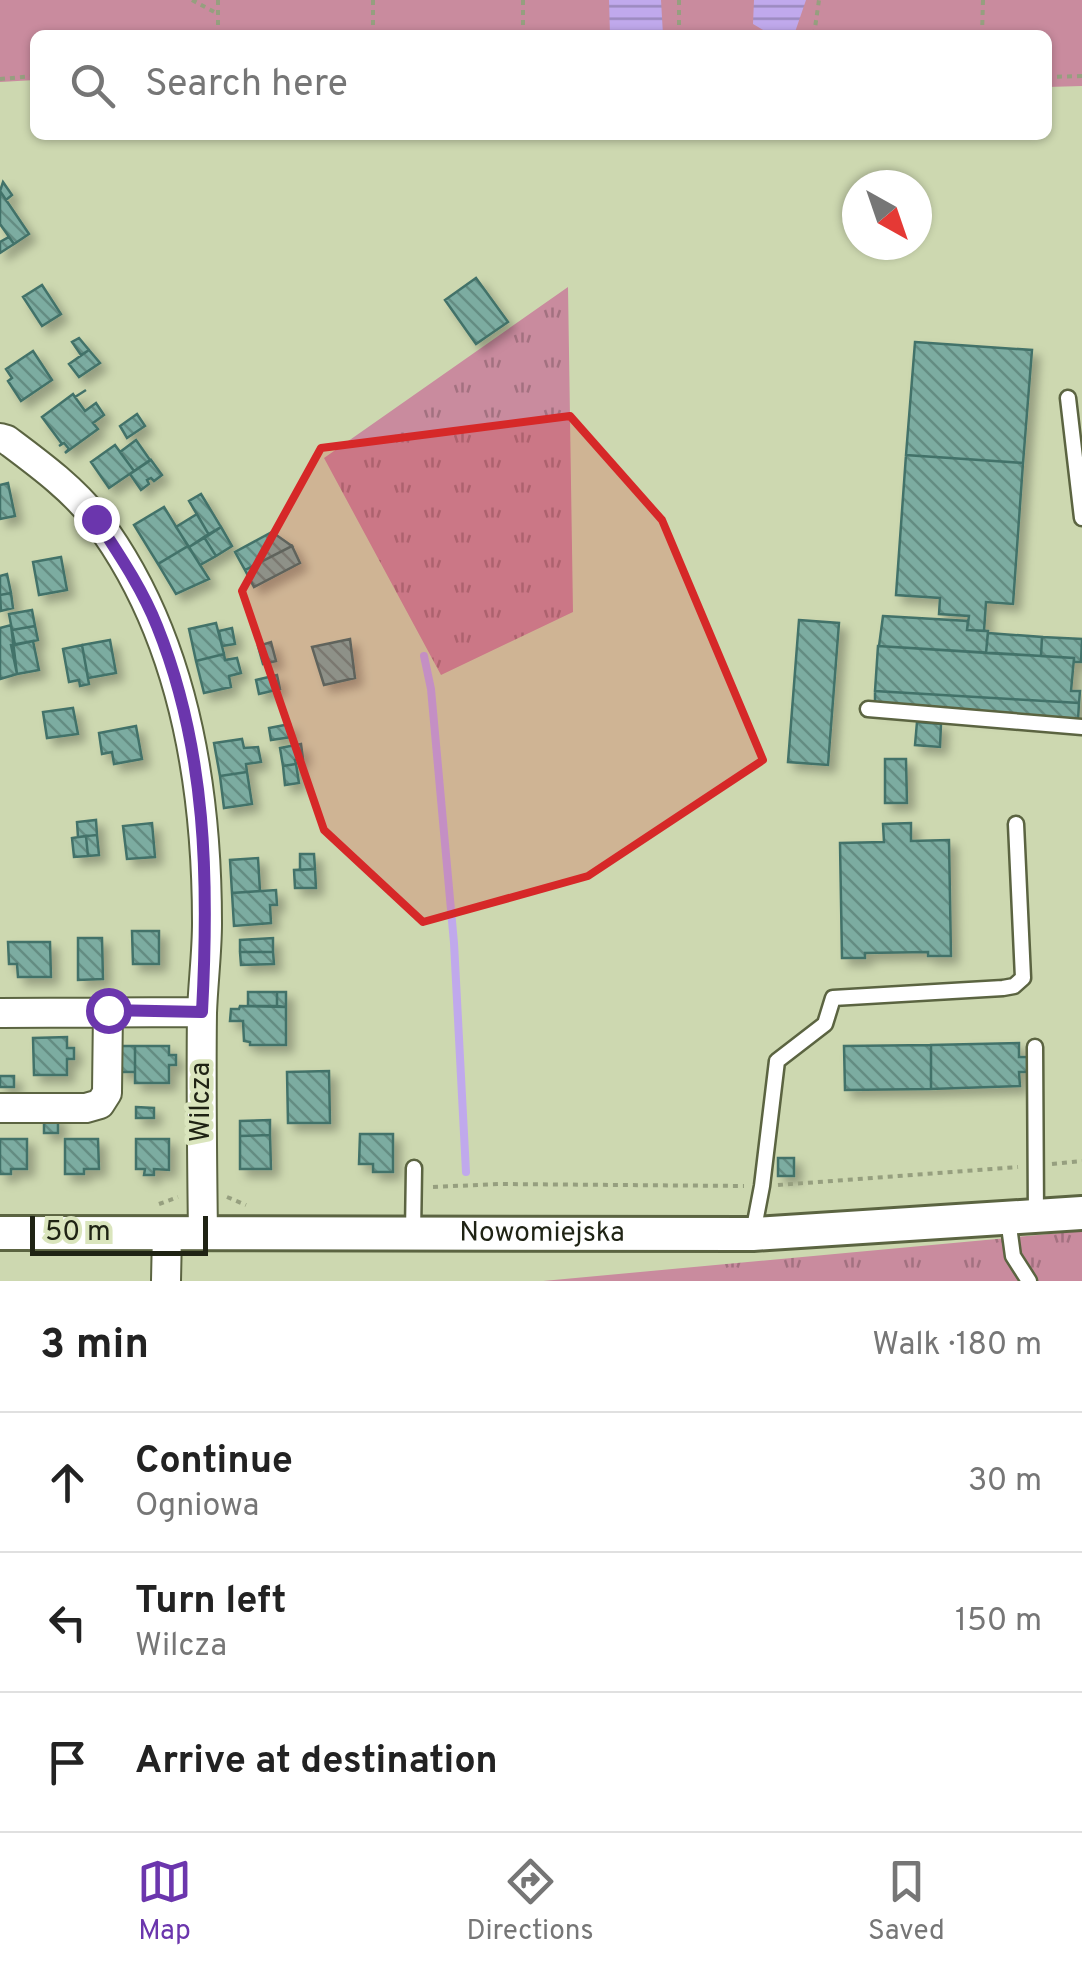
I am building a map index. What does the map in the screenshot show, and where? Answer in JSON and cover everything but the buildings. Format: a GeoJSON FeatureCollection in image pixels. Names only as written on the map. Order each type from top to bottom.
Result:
{"type":"FeatureCollection","features":[{"type":"Feature","properties":{"kind":"street","name":"Wilcza"},"geometry":{"type":"LineString","coordinates":[[0,438],[56,476],[96,519],[156,625],[183,706],[199,780],[207,926],[202,1012],[203,1233]]}},
{"type":"Feature","properties":{"kind":"street"},"geometry":{"type":"LineString","coordinates":[[0,1108],[86,1108],[100,1104],[107,1093],[108,1010]]}},
{"type":"Feature","properties":{"kind":"street"},"geometry":{"type":"LineString","coordinates":[[0,1013],[202,1012]]}},
{"type":"Feature","properties":{"kind":"street","name":"Nowomiejska"},"geometry":{"type":"LineString","coordinates":[[0,1233],[753,1234],[1082,1213]]}},
{"type":"Feature","properties":{"kind":"street"},"geometry":{"type":"LineString","coordinates":[[166,1233],[166,1281]]}},
{"type":"Feature","properties":{"kind":"lane"},"geometry":{"type":"LineString","coordinates":[[1068,398],[1082,518]]}},
{"type":"Feature","properties":{"kind":"lane"},"geometry":{"type":"LineString","coordinates":[[868,709],[1082,727]]}},
{"type":"Feature","properties":{"kind":"lane"},"geometry":{"type":"LineString","coordinates":[[753,1234],[777,1061],[825,1024],[834,998],[1003,988],[1024,978],[1016,824]]}},
{"type":"Feature","properties":{"kind":"lane"},"geometry":{"type":"LineString","coordinates":[[1029,1281],[1013,1256],[1022,1219],[1035,1047]]}},
{"type":"Feature","properties":{"kind":"lane"},"geometry":{"type":"LineString","coordinates":[[413,1234],[414,1168]]}},
{"type":"Feature","properties":{"kind":"path"},"geometry":{"type":"LineString","coordinates":[[192,0],[218,14]]}},
{"type":"Feature","properties":{"kind":"path"},"geometry":{"type":"LineString","coordinates":[[218,0],[218,30]]}},
{"type":"Feature","properties":{"kind":"path"},"geometry":{"type":"LineString","coordinates":[[373,0],[373,30]]}},
{"type":"Feature","properties":{"kind":"path"},"geometry":{"type":"LineString","coordinates":[[523,0],[523,30]]}},
{"type":"Feature","properties":{"kind":"path"},"geometry":{"type":"LineString","coordinates":[[679,0],[679,30]]}},
{"type":"Feature","properties":{"kind":"path"},"geometry":{"type":"LineString","coordinates":[[815,30],[819,0]]}},
{"type":"Feature","properties":{"kind":"path"},"geometry":{"type":"LineString","coordinates":[[982,0],[982,30]]}},
{"type":"Feature","properties":{"kind":"path"},"geometry":{"type":"LineString","coordinates":[[0,78],[30,76]]}},
{"type":"Feature","properties":{"kind":"path"},"geometry":{"type":"LineString","coordinates":[[1052,77],[1082,76]]}},
{"type":"Feature","properties":{"kind":"highlighted area"},"geometry":{"type":"Polygon","coordinates":[[[570,416],[662,520],[763,760],[588,876],[423,922],[324,830],[242,591],[321,448],[570,416]]]}},
{"type":"Feature","properties":{"kind":"green space"},"geometry":{"type":"Polygon","coordinates":[[[0,0],[1082,0],[1082,86],[1052,87],[1052,30],[30,30],[30,80],[0,82],[0,0]]]}},
{"type":"Feature","properties":{"kind":"green space"},"geometry":{"type":"Polygon","coordinates":[[[568,287],[573,612],[441,675],[324,458],[568,287]]]}},
{"type":"Feature","properties":{"kind":"green space"},"geometry":{"type":"Polygon","coordinates":[[[1082,1231],[1082,1281],[543,1281],[1082,1231]]]}},
{"type":"Feature","properties":{"kind":"shaded area"},"geometry":{"type":"Polygon","coordinates":[[[609,0],[661,0],[663,30],[610,30],[609,0]]]}},
{"type":"Feature","properties":{"kind":"shaded area"},"geometry":{"type":"Polygon","coordinates":[[[754,0],[806,0],[796,30],[763,30],[753,24],[754,0]]]}},
{"type":"Feature","properties":{"kind":"waterway"},"geometry":{"type":"LineString","coordinates":[[424,656],[431,689],[454,943],[466,1172]]}},
{"type":"Feature","properties":{"kind":"route"},"geometry":{"type":"LineString","coordinates":[[96,519],[156,625],[183,706],[199,780],[207,926],[202,1012],[108,1010]]}}]}
